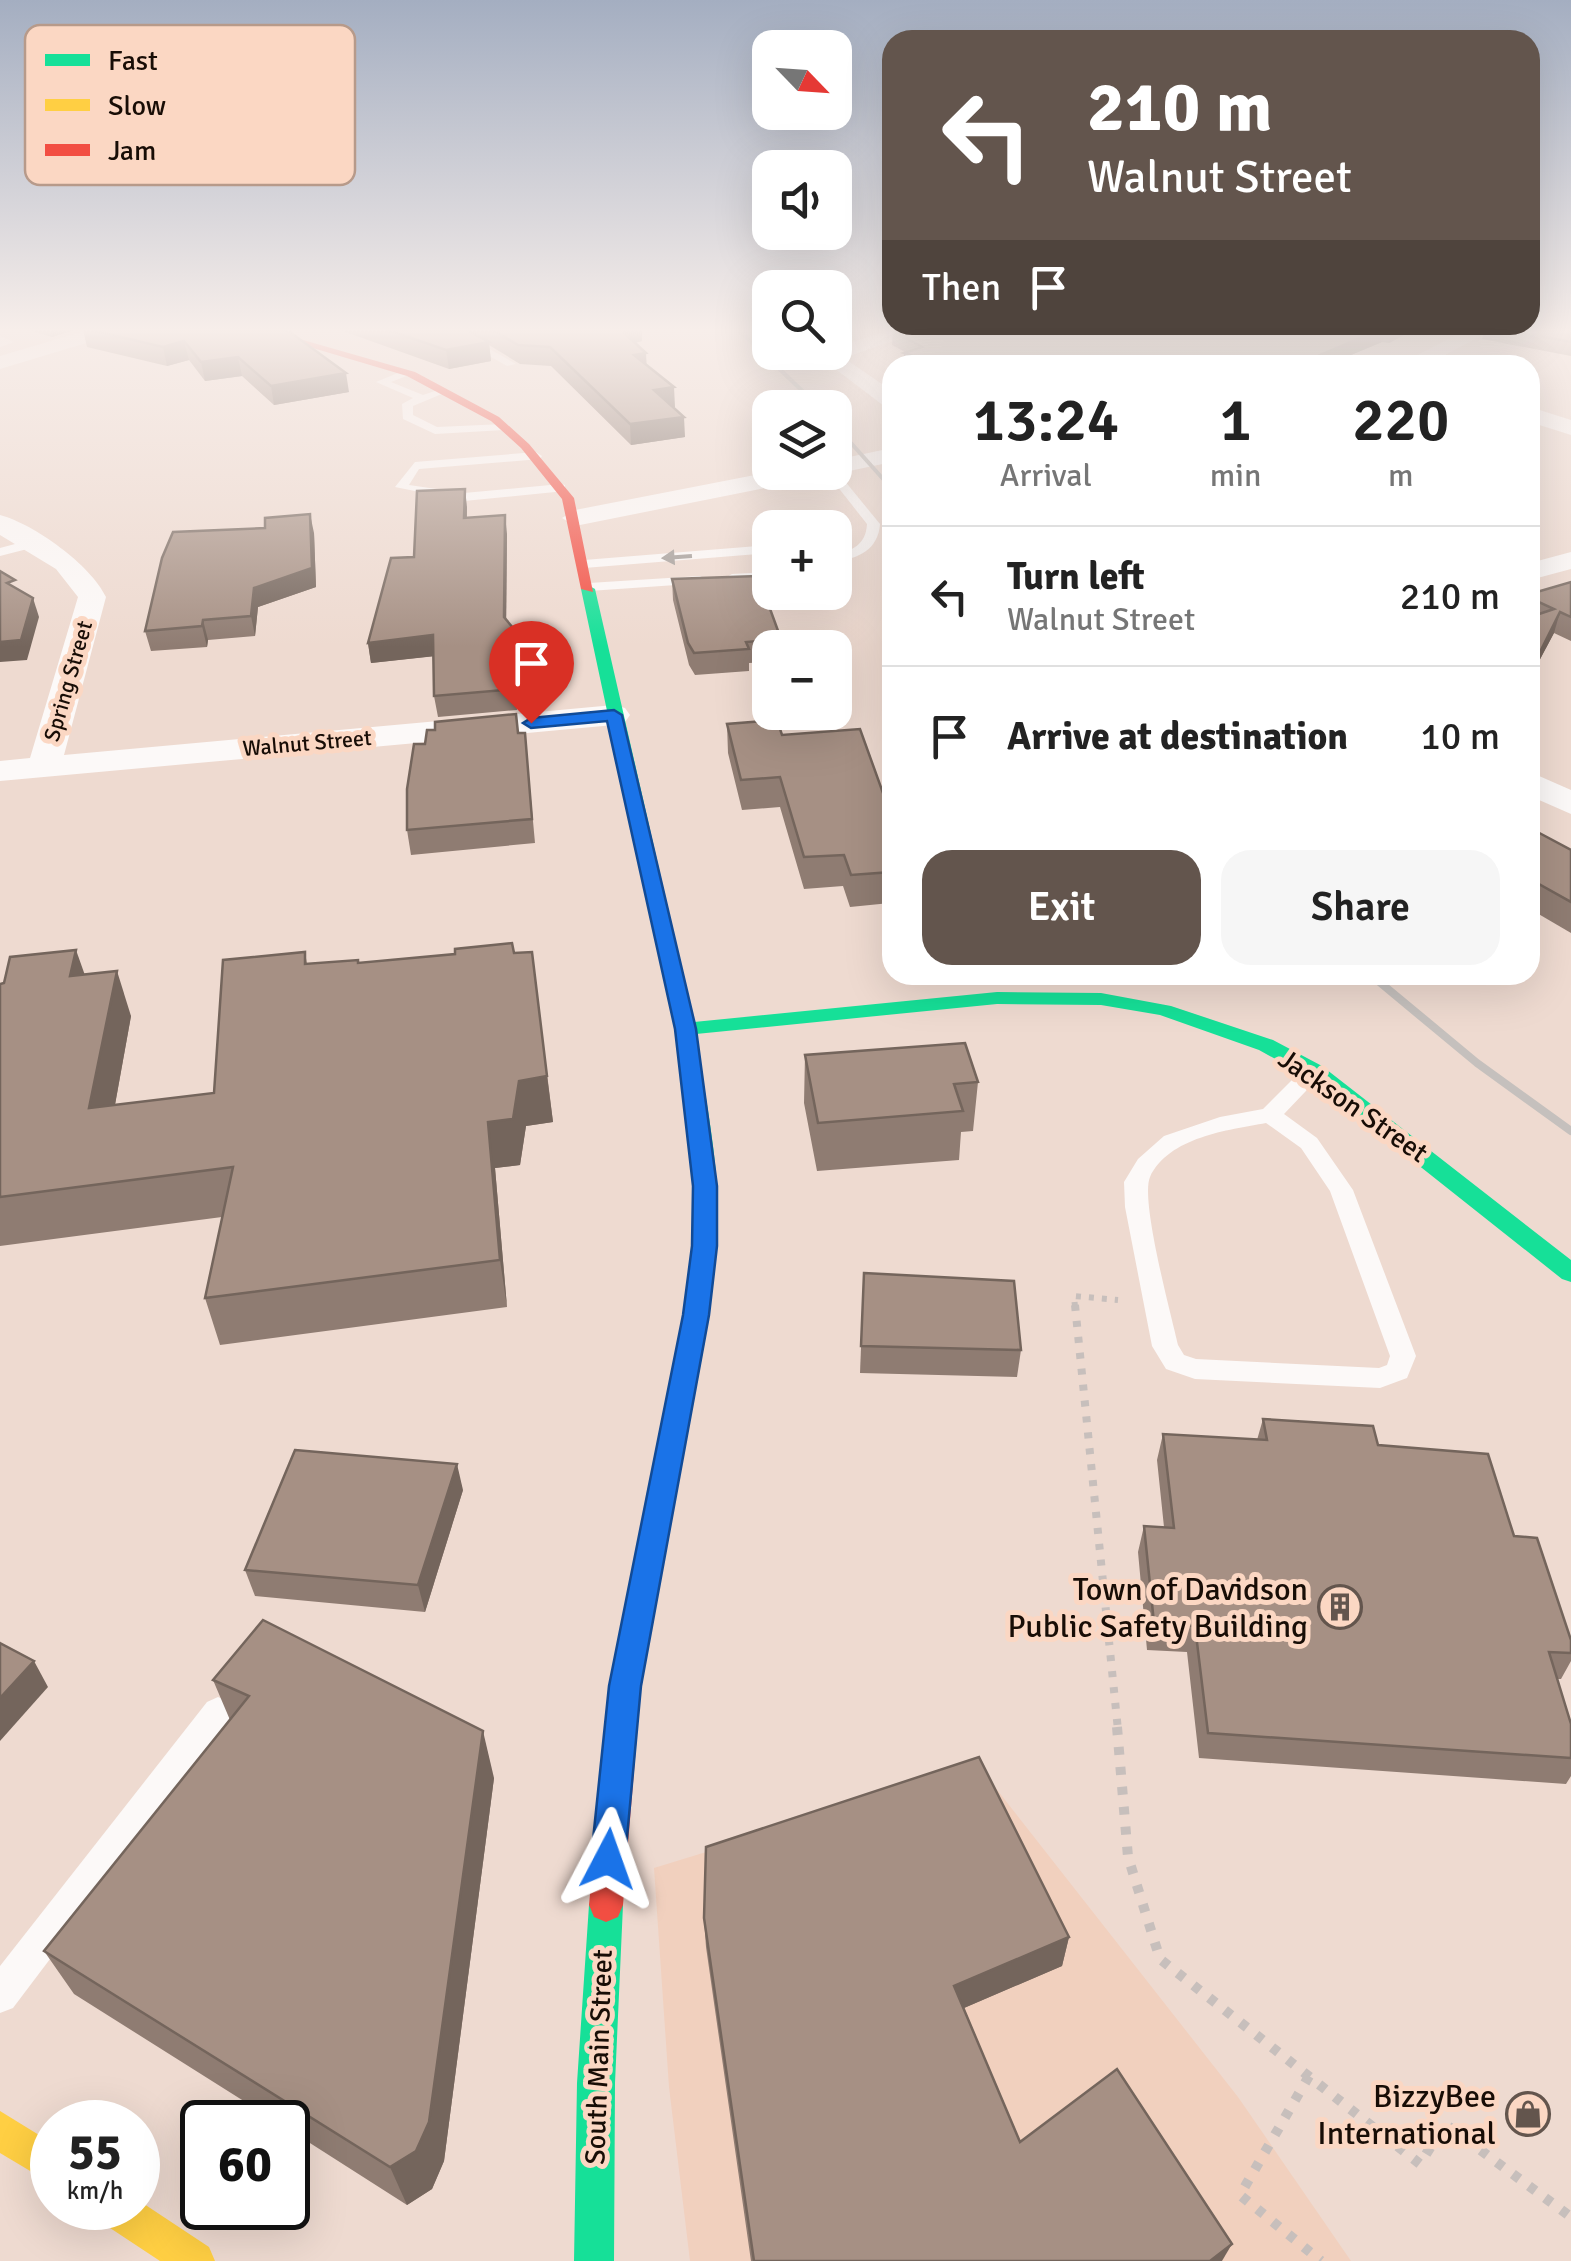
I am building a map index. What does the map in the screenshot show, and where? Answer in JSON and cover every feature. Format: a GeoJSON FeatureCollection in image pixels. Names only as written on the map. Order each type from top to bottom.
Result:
{"type":"FeatureCollection","features":[{"type":"Feature","properties":{"kind":"main road","name":"South Main Street"},"geometry":{"type":"LineString","coordinates":[[513,436],[561,488],[574,518],[685,1029],[705,1186],[704,1246],[696,1315],[625,1686],[610,1822],[596,2083],[594,2261]]}},
{"type":"Feature","properties":{"kind":"main road","name":"Jackson Street"},"geometry":{"type":"LineString","coordinates":[[685,1029],[997,998],[1086,998],[1164,1010],[1208,1022],[1266,1044],[1314,1071],[1571,1273]]}},
{"type":"Feature","properties":{"kind":"main road"},"geometry":{"type":"LineString","coordinates":[[0,2130],[30,2150]]}},
{"type":"Feature","properties":{"kind":"main road"},"geometry":{"type":"LineString","coordinates":[[149,2230],[195,2261]]}},
{"type":"Feature","properties":{"kind":"street"},"geometry":{"type":"LineString","coordinates":[[852,465],[882,458]]}},
{"type":"Feature","properties":{"kind":"street"},"geometry":{"type":"LineString","coordinates":[[574,518],[752,483]]}},
{"type":"Feature","properties":{"kind":"street","name":"Spring Street"},"geometry":{"type":"LineString","coordinates":[[0,523],[74,570],[90,587],[92,597],[44,766]]}},
{"type":"Feature","properties":{"kind":"street"},"geometry":{"type":"LineString","coordinates":[[1540,569],[1571,560]]}},
{"type":"Feature","properties":{"kind":"street","name":"Walnut Street"},"geometry":{"type":"LineString","coordinates":[[0,771],[614,715]]}},
{"type":"Feature","properties":{"kind":"street"},"geometry":{"type":"LineString","coordinates":[[1540,787],[1571,804]]}},
{"type":"Feature","properties":{"kind":"lane"},"geometry":{"type":"LineString","coordinates":[[536,456],[415,466],[400,487],[464,497],[561,488]]}},
{"type":"Feature","properties":{"kind":"lane"},"geometry":{"type":"LineString","coordinates":[[849,490],[874,524],[874,534],[864,548],[852,552]]}},
{"type":"Feature","properties":{"kind":"lane"},"geometry":{"type":"LineString","coordinates":[[0,552],[30,544]]}},
{"type":"Feature","properties":{"kind":"lane"},"geometry":{"type":"LineString","coordinates":[[586,575],[752,552]]}},
{"type":"Feature","properties":{"kind":"lane"},"geometry":{"type":"LineString","coordinates":[[586,575],[752,576]]}},
{"type":"Feature","properties":{"kind":"lane"},"geometry":{"type":"LineString","coordinates":[[1270,1114],[1310,1142],[1341,1190],[1403,1356],[1398,1372],[1380,1378],[1194,1369],[1175,1362],[1165,1346],[1137,1207],[1136,1182],[1146,1164],[1172,1141],[1220,1124],[1270,1114],[1314,1071]]}},
{"type":"Feature","properties":{"kind":"lane"},"geometry":{"type":"LineString","coordinates":[[0,1995],[218,1712]]}},
{"type":"Feature","properties":{"kind":"path"},"geometry":{"type":"LineString","coordinates":[[1156,1303],[1074,1296],[1107,1598],[1128,1856],[1160,1959],[1420,2164],[1445,2124],[1571,2217]]}},
{"type":"Feature","properties":{"kind":"path"},"geometry":{"type":"LineString","coordinates":[[1309,2076],[1240,2195],[1321,2261]]}},
{"type":"Feature","properties":{"kind":"shaded area"},"geometry":{"type":"Polygon","coordinates":[[[980,1768],[1238,2097],[1351,2261],[690,2261],[669,2087],[654,1868],[980,1768]]]}},
{"type":"Feature","properties":{"kind":"building"},"geometry":{"type":"Polygon","coordinates":[[[465,489],[464,518],[505,515],[504,617],[536,656],[513,658],[515,689],[434,696],[433,635],[368,643],[391,558],[414,557],[417,491],[465,489]]]}},
{"type":"Feature","properties":{"kind":"building"},"geometry":{"type":"Polygon","coordinates":[[[310,514],[312,568],[254,588],[251,616],[203,620],[202,626],[145,631],[162,558],[173,532],[265,528],[265,518],[310,514]]]}},
{"type":"Feature","properties":{"kind":"building"},"geometry":{"type":"Polygon","coordinates":[[[0,571],[15,580],[7,583],[33,598],[21,640],[0,642],[0,571]]]}},
{"type":"Feature","properties":{"kind":"building"},"geometry":{"type":"Polygon","coordinates":[[[752,576],[752,610],[770,610],[778,630],[752,630],[752,641],[746,642],[749,649],[694,653],[672,579],[752,576]]]}},
{"type":"Feature","properties":{"kind":"building"},"geometry":{"type":"Polygon","coordinates":[[[1571,582],[1571,617],[1560,612],[1540,652],[1540,614],[1554,609],[1540,603],[1540,591],[1571,582]]]}},
{"type":"Feature","properties":{"kind":"building"},"geometry":{"type":"Polygon","coordinates":[[[516,714],[518,733],[525,733],[532,819],[407,830],[407,789],[414,744],[425,744],[427,730],[435,730],[435,722],[516,714]]]}},
{"type":"Feature","properties":{"kind":"building"},"geometry":{"type":"Polygon","coordinates":[[[752,722],[752,730],[780,730],[782,735],[860,729],[882,790],[882,873],[851,875],[844,855],[804,857],[780,777],[741,780],[727,724],[752,722]]]}},
{"type":"Feature","properties":{"kind":"building"},"geometry":{"type":"Polygon","coordinates":[[[1540,833],[1571,850],[1571,902],[1540,885],[1540,833]]]}},
{"type":"Feature","properties":{"kind":"building"},"geometry":{"type":"Polygon","coordinates":[[[512,943],[514,953],[532,952],[547,1076],[519,1081],[513,1119],[488,1122],[500,1260],[205,1298],[233,1167],[0,1197],[0,984],[4,983],[10,957],[76,950],[70,976],[117,971],[89,1108],[214,1093],[223,960],[305,952],[305,964],[358,963],[455,954],[455,949],[512,943]]]}},
{"type":"Feature","properties":{"kind":"building"},"geometry":{"type":"Polygon","coordinates":[[[965,1043],[978,1082],[954,1084],[963,1111],[818,1123],[805,1055],[965,1043]]]}},
{"type":"Feature","properties":{"kind":"building"},"geometry":{"type":"Polygon","coordinates":[[[864,1273],[1014,1281],[1021,1350],[861,1346],[864,1273]]]}},
{"type":"Feature","properties":{"kind":"building","name":"Town of Davidson Public Safety Building"},"geometry":{"type":"Polygon","coordinates":[[[1263,1419],[1373,1426],[1378,1445],[1488,1454],[1514,1536],[1537,1538],[1571,1640],[1571,1653],[1549,1652],[1571,1724],[1571,1758],[1208,1733],[1195,1626],[1154,1623],[1144,1526],[1174,1528],[1163,1434],[1267,1440],[1263,1419]]]}},
{"type":"Feature","properties":{"kind":"building"},"geometry":{"type":"Polygon","coordinates":[[[295,1450],[457,1464],[418,1585],[245,1570],[295,1450]]]}},
{"type":"Feature","properties":{"kind":"building"},"geometry":{"type":"Polygon","coordinates":[[[263,1620],[483,1731],[429,2122],[416,2151],[390,2167],[310,2117],[310,2100],[283,2100],[44,1951],[249,1696],[213,1680],[263,1620]]]}},
{"type":"Feature","properties":{"kind":"building"},"geometry":{"type":"Polygon","coordinates":[[[0,1643],[34,1661],[0,1698],[0,1643]]]}},
{"type":"Feature","properties":{"kind":"building"},"geometry":{"type":"Polygon","coordinates":[[[979,1757],[1069,1937],[954,1986],[1020,2142],[1117,2069],[1232,2244],[1210,2261],[754,2261],[704,1918],[706,1847],[979,1757]]]}},
{"type":"Feature","properties":{"kind":"railway"},"geometry":{"type":"LineString","coordinates":[[852,444],[882,478]]}},
{"type":"Feature","properties":{"kind":"railway"},"geometry":{"type":"LineString","coordinates":[[1383,985],[1477,1063],[1571,1131]]}},
{"type":"Feature","properties":{"kind":"traffic: fast"},"geometry":{"type":"LineString","coordinates":[[588,589],[685,1029],[705,1186],[704,1245],[696,1315],[665,1477]]}},
{"type":"Feature","properties":{"kind":"traffic: fast"},"geometry":{"type":"LineString","coordinates":[[685,1029],[997,998],[1101,999],[1164,1010],[1266,1045],[1314,1071],[1571,1273]]}},
{"type":"Feature","properties":{"kind":"traffic: fast"},"geometry":{"type":"LineString","coordinates":[[594,2261],[596,2083],[606,1905]]}},
{"type":"Feature","properties":{"kind":"traffic: slow"},"geometry":{"type":"LineString","coordinates":[[0,2130],[30,2150]]}},
{"type":"Feature","properties":{"kind":"traffic: slow"},"geometry":{"type":"LineString","coordinates":[[148,2230],[195,2261]]}},
{"type":"Feature","properties":{"kind":"traffic: jam"},"geometry":{"type":"LineString","coordinates":[[513,436],[568,498],[588,589]]}},
{"type":"Feature","properties":{"kind":"traffic: jam"},"geometry":{"type":"LineString","coordinates":[[606,1905],[625,1686],[665,1477]]}},
{"type":"Feature","properties":{"kind":"place","name":"Town of Davidson Public Safety Building"},"geometry":{"type":"Point","coordinates":[1340,1607]}},
{"type":"Feature","properties":{"kind":"place","name":"BizzyBee International"},"geometry":{"type":"Point","coordinates":[1528,2114]}},
{"type":"Feature","properties":{"kind":"route"},"geometry":{"type":"LineString","coordinates":[[531,723],[614,715],[685,1029],[705,1186],[704,1246],[696,1315],[625,1686],[608,1859]]}}]}
